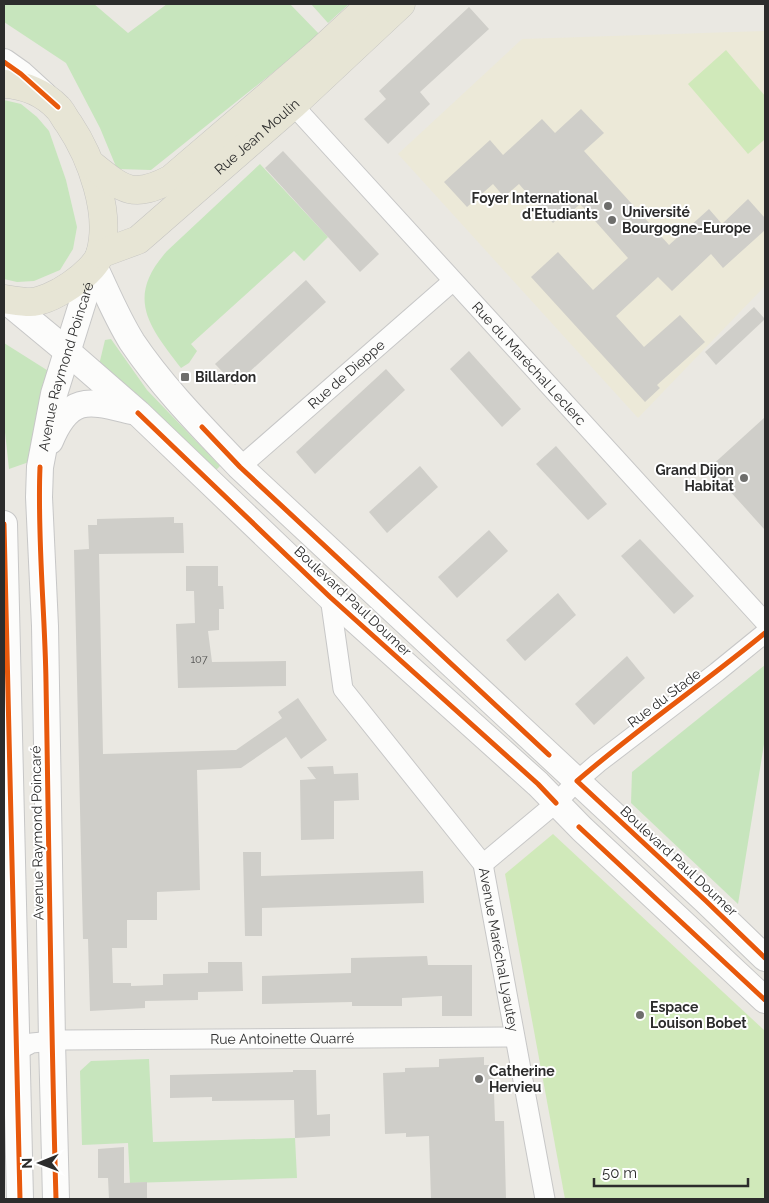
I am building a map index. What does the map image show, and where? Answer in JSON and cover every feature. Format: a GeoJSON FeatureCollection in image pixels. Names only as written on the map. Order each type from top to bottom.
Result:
{"type":"FeatureCollection","features":[{"type":"Feature","properties":{"kind":"main road","name":"Rue Jean Moulin"},"geometry":{"type":"LineString","coordinates":[[92,165],[120,186],[133,190],[154,188],[171,179],[318,53],[371,4]]}},
{"type":"Feature","properties":{"kind":"main road","name":"Rue Jean Moulin"},"geometry":{"type":"LineString","coordinates":[[4,298],[32,302],[56,294],[69,286],[97,260],[138,240],[293,105],[402,4]]}},
{"type":"Feature","properties":{"kind":"main road"},"geometry":{"type":"LineString","coordinates":[[4,62],[21,74],[58,107],[80,140],[92,165],[102,213],[102,239],[97,260]]}},
{"type":"Feature","properties":{"kind":"main road"},"geometry":{"type":"LineString","coordinates":[[4,84],[16,84],[27,88],[58,107]]}},
{"type":"Feature","properties":{"kind":"main road","name":"Avenue Raymond Poincaré"},"geometry":{"type":"LineString","coordinates":[[56,1199],[45,626],[39,497],[40,467],[54,394],[97,260]]}},
{"type":"Feature","properties":{"kind":"main road","name":"Boulevard Paul Doumer"},"geometry":{"type":"LineString","coordinates":[[97,260],[118,316],[137,348],[183,408],[240,467],[765,958]]}},
{"type":"Feature","properties":{"kind":"main road","name":"Boulevard Paul Doumer"},"geometry":{"type":"LineString","coordinates":[[4,298],[138,413],[330,597],[538,784],[582,829],[765,1000]]}},
{"type":"Feature","properties":{"kind":"main road","name":"Avenue Raymond Poincaré"},"geometry":{"type":"LineString","coordinates":[[40,467],[60,421],[77,405],[86,402],[138,413]]}},
{"type":"Feature","properties":{"kind":"main road","name":"Avenue Raymond Poincaré"},"geometry":{"type":"LineString","coordinates":[[4,524],[18,1050],[20,1199]]}},
{"type":"Feature","properties":{"kind":"street","name":"Rue du Maréchal Leclerc"},"geometry":{"type":"LineString","coordinates":[[293,105],[765,622]]}},
{"type":"Feature","properties":{"kind":"street","name":"Rue de Dieppe"},"geometry":{"type":"LineString","coordinates":[[240,467],[453,281]]}},
{"type":"Feature","properties":{"kind":"street","name":"Avenue Maréchal Lyautey"},"geometry":{"type":"LineString","coordinates":[[330,597],[343,689],[483,864],[545,1199]]}},
{"type":"Feature","properties":{"kind":"street","name":"Rue du Stade"},"geometry":{"type":"LineString","coordinates":[[483,864],[556,803],[598,763],[765,633]]}},
{"type":"Feature","properties":{"kind":"street","name":"Rue Antoinette Quarré"},"geometry":{"type":"LineString","coordinates":[[52,1041],[514,1037]]}},
{"type":"Feature","properties":{"kind":"street"},"geometry":{"type":"LineString","coordinates":[[18,1050],[32,1043],[52,1041]]}},
{"type":"Feature","properties":{"kind":"shaded area","name":"Université Bourgogne-Europe"},"geometry":{"type":"Polygon","coordinates":[[[765,31],[765,286],[638,418],[398,154],[522,39],[765,31]]]}},
{"type":"Feature","properties":{"kind":"green space"},"geometry":{"type":"Polygon","coordinates":[[[4,4],[94,4],[128,33],[167,4],[290,4],[320,35],[151,170],[117,169],[100,128],[66,63],[4,22],[4,4]]]}},
{"type":"Feature","properties":{"kind":"green space"},"geometry":{"type":"Polygon","coordinates":[[[311,4],[349,4],[328,23],[311,4]]]}},
{"type":"Feature","properties":{"kind":"green space"},"geometry":{"type":"Polygon","coordinates":[[[726,50],[765,96],[765,139],[748,154],[688,84],[726,50]]]}},
{"type":"Feature","properties":{"kind":"green space"},"geometry":{"type":"Polygon","coordinates":[[[4,100],[21,104],[37,117],[49,131],[66,180],[77,227],[73,249],[60,270],[34,281],[17,282],[4,279],[4,100]]]}},
{"type":"Feature","properties":{"kind":"green space"},"geometry":{"type":"Polygon","coordinates":[[[260,164],[328,237],[304,261],[294,251],[191,344],[197,351],[189,363],[181,368],[151,325],[146,311],[147,283],[154,268],[167,251],[260,164]]]}},
{"type":"Feature","properties":{"kind":"green space"},"geometry":{"type":"Polygon","coordinates":[[[111,339],[147,390],[220,466],[214,472],[99,365],[105,340],[111,339]]]}},
{"type":"Feature","properties":{"kind":"green space"},"geometry":{"type":"Polygon","coordinates":[[[4,343],[50,372],[39,405],[29,462],[9,469],[4,423],[4,343]]]}},
{"type":"Feature","properties":{"kind":"green space"},"geometry":{"type":"Polygon","coordinates":[[[765,665],[765,738],[738,904],[631,803],[632,772],[765,665]]]}},
{"type":"Feature","properties":{"kind":"green space","name":"Espace Louison Bobet"},"geometry":{"type":"Polygon","coordinates":[[[553,834],[765,1031],[765,1199],[565,1199],[505,874],[553,834]]]}},
{"type":"Feature","properties":{"kind":"green space"},"geometry":{"type":"Polygon","coordinates":[[[149,1059],[153,1142],[295,1138],[297,1178],[130,1183],[128,1143],[82,1145],[80,1071],[91,1061],[149,1059]]]}},
{"type":"Feature","properties":{"kind":"building"},"geometry":{"type":"Polygon","coordinates":[[[469,7],[489,29],[420,92],[430,104],[388,144],[364,119],[386,99],[379,91],[469,7]]]}},
{"type":"Feature","properties":{"kind":"building","name":"Foyer International d'Etudiants"},"geometry":{"type":"Polygon","coordinates":[[[581,109],[604,133],[584,151],[669,245],[709,209],[722,224],[748,199],[765,218],[765,230],[723,268],[711,254],[672,291],[658,277],[616,316],[644,347],[680,315],[705,342],[657,385],[660,388],[645,402],[531,277],[558,252],[593,290],[628,258],[580,204],[568,215],[565,211],[553,223],[519,184],[504,197],[493,184],[467,207],[444,182],[490,140],[503,155],[542,119],[555,133],[581,109]]]}},
{"type":"Feature","properties":{"kind":"building"},"geometry":{"type":"Polygon","coordinates":[[[283,151],[379,254],[360,272],[265,168],[283,151]]]}},
{"type":"Feature","properties":{"kind":"building"},"geometry":{"type":"Polygon","coordinates":[[[306,280],[326,302],[235,385],[215,364],[306,280]]]}},
{"type":"Feature","properties":{"kind":"building"},"geometry":{"type":"Polygon","coordinates":[[[754,307],[765,319],[716,365],[705,352],[754,307]]]}},
{"type":"Feature","properties":{"kind":"building"},"geometry":{"type":"Polygon","coordinates":[[[469,351],[521,409],[502,427],[450,369],[469,351]]]}},
{"type":"Feature","properties":{"kind":"building"},"geometry":{"type":"Polygon","coordinates":[[[386,369],[405,390],[315,474],[296,452],[386,369]]]}},
{"type":"Feature","properties":{"kind":"building"},"geometry":{"type":"Polygon","coordinates":[[[765,417],[765,530],[709,468],[765,417]]]}},
{"type":"Feature","properties":{"kind":"building"},"geometry":{"type":"Polygon","coordinates":[[[556,446],[607,504],[588,520],[536,464],[556,446]]]}},
{"type":"Feature","properties":{"kind":"building"},"geometry":{"type":"Polygon","coordinates":[[[420,466],[438,487],[387,533],[369,512],[420,466]]]}},
{"type":"Feature","properties":{"kind":"building"},"geometry":{"type":"Polygon","coordinates":[[[174,517],[174,523],[183,523],[184,553],[99,554],[103,754],[236,750],[282,718],[278,712],[298,698],[327,740],[301,759],[286,737],[241,768],[197,770],[200,890],[157,892],[157,920],[127,920],[127,948],[112,948],[113,983],[131,983],[131,986],[163,985],[163,974],[208,973],[208,962],[242,962],[243,991],[198,992],[198,1000],[145,1001],[145,1008],[90,1011],[88,939],[83,939],[74,550],[89,549],[88,525],[97,525],[97,519],[174,517]]]}},
{"type":"Feature","properties":{"kind":"building"},"geometry":{"type":"Polygon","coordinates":[[[489,530],[508,551],[457,598],[438,577],[489,530]]]}},
{"type":"Feature","properties":{"kind":"building"},"geometry":{"type":"Polygon","coordinates":[[[640,539],[694,596],[674,614],[621,556],[640,539]]]}},
{"type":"Feature","properties":{"kind":"building"},"geometry":{"type":"Polygon","coordinates":[[[186,566],[218,566],[218,586],[223,586],[224,609],[219,609],[219,630],[208,631],[212,662],[286,661],[286,686],[178,688],[176,624],[195,623],[194,591],[186,591],[186,566]]]}},
{"type":"Feature","properties":{"kind":"building"},"geometry":{"type":"Polygon","coordinates":[[[558,593],[576,615],[525,661],[506,640],[558,593]]]}},
{"type":"Feature","properties":{"kind":"building"},"geometry":{"type":"Polygon","coordinates":[[[627,656],[645,678],[594,725],[575,704],[627,656]]]}},
{"type":"Feature","properties":{"kind":"building"},"geometry":{"type":"Polygon","coordinates":[[[333,766],[334,774],[358,773],[359,800],[334,801],[334,839],[301,840],[300,780],[316,779],[307,767],[333,766]]]}},
{"type":"Feature","properties":{"kind":"building"},"geometry":{"type":"Polygon","coordinates":[[[243,852],[261,852],[261,876],[423,871],[424,903],[262,908],[262,936],[245,936],[243,852]]]}},
{"type":"Feature","properties":{"kind":"building"},"geometry":{"type":"Polygon","coordinates":[[[427,956],[428,965],[472,965],[472,1016],[442,1016],[442,996],[402,998],[402,1006],[352,1006],[352,1002],[262,1004],[262,976],[351,973],[351,958],[427,956]]]}},
{"type":"Feature","properties":{"kind":"building"},"geometry":{"type":"Polygon","coordinates":[[[484,1057],[484,1065],[493,1065],[495,1121],[504,1121],[506,1199],[431,1199],[429,1136],[406,1137],[406,1133],[385,1134],[383,1073],[405,1072],[405,1068],[439,1067],[439,1059],[484,1057]]]}},
{"type":"Feature","properties":{"kind":"building"},"geometry":{"type":"Polygon","coordinates":[[[293,1070],[316,1070],[317,1115],[330,1114],[330,1136],[295,1138],[294,1100],[212,1101],[212,1097],[170,1098],[170,1075],[293,1072],[293,1070]]]}},
{"type":"Feature","properties":{"kind":"building"},"geometry":{"type":"Polygon","coordinates":[[[124,1147],[124,1183],[147,1182],[147,1199],[109,1199],[108,1178],[98,1178],[98,1149],[124,1147]]]}},
{"type":"Feature","properties":{"kind":"cycle path"},"geometry":{"type":"LineString","coordinates":[[4,62],[21,74],[58,107]]}},
{"type":"Feature","properties":{"kind":"cycle path"},"geometry":{"type":"LineString","coordinates":[[138,413],[330,597],[538,784],[556,803]]}},
{"type":"Feature","properties":{"kind":"cycle path"},"geometry":{"type":"LineString","coordinates":[[202,427],[240,467],[549,755]]}},
{"type":"Feature","properties":{"kind":"cycle path"},"geometry":{"type":"LineString","coordinates":[[40,467],[40,548],[46,682],[56,1199]]}},
{"type":"Feature","properties":{"kind":"cycle path"},"geometry":{"type":"LineString","coordinates":[[4,524],[20,1199]]}},
{"type":"Feature","properties":{"kind":"cycle path"},"geometry":{"type":"LineString","coordinates":[[765,633],[577,781],[765,958]]}},
{"type":"Feature","properties":{"kind":"cycle path"},"geometry":{"type":"LineString","coordinates":[[579,827],[765,1000]]}},
{"type":"Feature","properties":{"kind":"place","name":"Foyer International d'Etudiants"},"geometry":{"type":"Point","coordinates":[608,206]}},
{"type":"Feature","properties":{"kind":"place","name":"Université Bourgogne-Europe"},"geometry":{"type":"Point","coordinates":[612,220]}},
{"type":"Feature","properties":{"kind":"place","name":"Billardon"},"geometry":{"type":"Point","coordinates":[185,377]}},
{"type":"Feature","properties":{"kind":"place","name":"Grand Dijon Habitat"},"geometry":{"type":"Point","coordinates":[744,478]}},
{"type":"Feature","properties":{"kind":"place","name":"Espace Louison Bobet"},"geometry":{"type":"Point","coordinates":[640,1015]}},
{"type":"Feature","properties":{"kind":"place","name":"Catherine Hervieu"},"geometry":{"type":"Point","coordinates":[479,1079]}}]}
